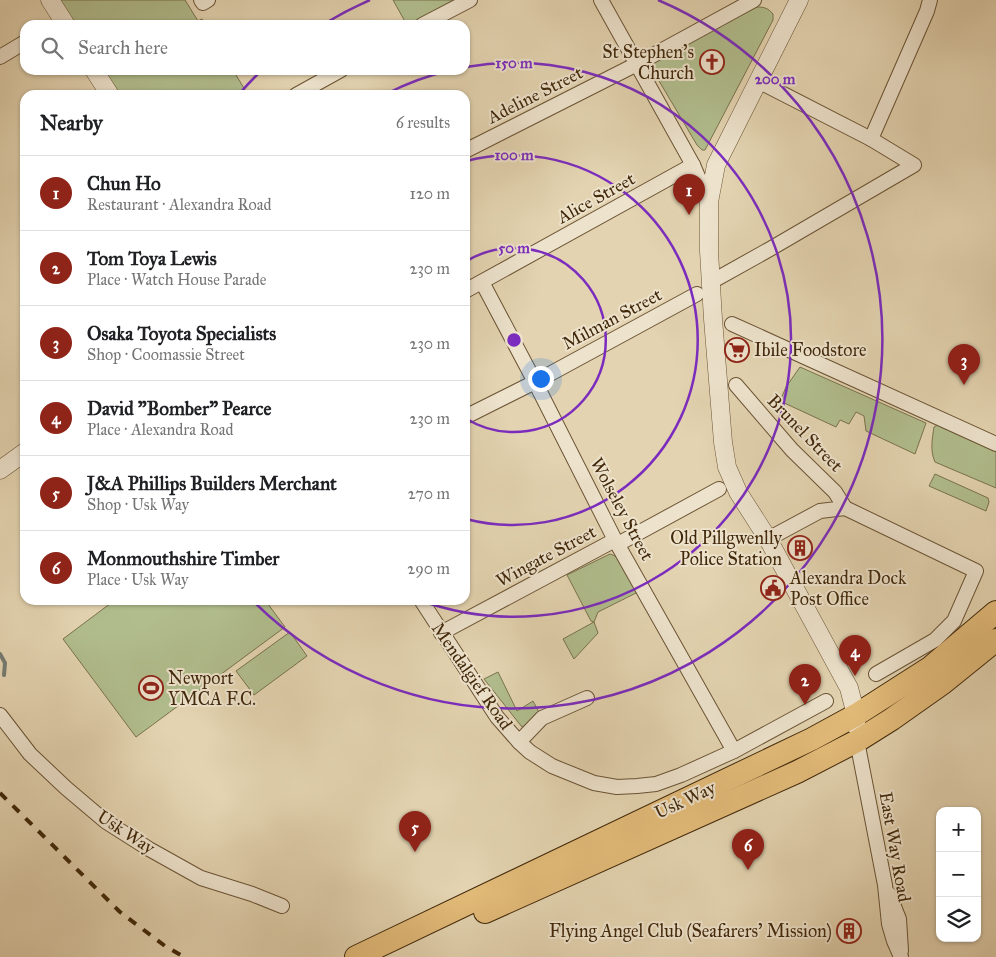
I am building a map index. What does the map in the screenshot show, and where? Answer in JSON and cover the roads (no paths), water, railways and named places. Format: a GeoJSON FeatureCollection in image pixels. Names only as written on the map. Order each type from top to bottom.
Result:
{"type":"FeatureCollection","features":[{"type":"Feature","properties":{"kind":"main road","name":"Usk Way"},"geometry":{"type":"LineString","coordinates":[[356,957],[788,752],[856,715],[932,667],[996,612]]}},
{"type":"Feature","properties":{"kind":"main road","name":"Usk Way"},"geometry":{"type":"LineString","coordinates":[[386,957],[788,776],[857,741],[943,683],[996,640]]}},
{"type":"Feature","properties":{"kind":"street"},"geometry":{"type":"LineString","coordinates":[[50,0],[59,20]]}},
{"type":"Feature","properties":{"kind":"street"},"geometry":{"type":"LineString","coordinates":[[432,20],[470,0]]}},
{"type":"Feature","properties":{"kind":"street"},"geometry":{"type":"LineString","coordinates":[[601,0],[692,166],[709,202]]}},
{"type":"Feature","properties":{"kind":"street","name":"Adeline Street"},"geometry":{"type":"LineString","coordinates":[[470,148],[637,64],[754,0]]}},
{"type":"Feature","properties":{"kind":"street"},"geometry":{"type":"LineString","coordinates":[[799,0],[716,165],[709,202],[708,251],[720,413],[727,467],[738,492],[768,539],[849,688],[856,715],[857,741]]}},
{"type":"Feature","properties":{"kind":"street"},"geometry":{"type":"LineString","coordinates":[[871,139],[927,11],[930,0]]}},
{"type":"Feature","properties":{"kind":"street"},"geometry":{"type":"LineString","coordinates":[[0,56],[20,45]]}},
{"type":"Feature","properties":{"kind":"street"},"geometry":{"type":"LineString","coordinates":[[97,75],[107,90]]}},
{"type":"Feature","properties":{"kind":"street"},"geometry":{"type":"LineString","coordinates":[[305,90],[332,75]]}},
{"type":"Feature","properties":{"kind":"street"},"geometry":{"type":"LineString","coordinates":[[710,282],[914,166],[871,139],[758,81]]}},
{"type":"Feature","properties":{"kind":"street","name":"Alice Street"},"geometry":{"type":"LineString","coordinates":[[470,288],[692,166]]}},
{"type":"Feature","properties":{"kind":"street","name":"Wolseley Street"},"geometry":{"type":"LineString","coordinates":[[482,282],[617,542],[734,751]]}},
{"type":"Feature","properties":{"kind":"street","name":"Milman Street"},"geometry":{"type":"LineString","coordinates":[[470,415],[697,294]]}},
{"type":"Feature","properties":{"kind":"street"},"geometry":{"type":"LineString","coordinates":[[732,324],[996,444]]}},
{"type":"Feature","properties":{"kind":"street","name":"Brunel Street"},"geometry":{"type":"LineString","coordinates":[[736,385],[792,450],[835,492],[845,508],[976,571],[954,621],[935,640],[876,674]]}},
{"type":"Feature","properties":{"kind":"street"},"geometry":{"type":"LineString","coordinates":[[0,470],[20,456]]}},
{"type":"Feature","properties":{"kind":"street","name":"Wingate Street"},"geometry":{"type":"LineString","coordinates":[[441,633],[719,488]]}},
{"type":"Feature","properties":{"kind":"street"},"geometry":{"type":"LineString","coordinates":[[768,539],[820,511],[845,508]]}},
{"type":"Feature","properties":{"kind":"street","name":"Mendalgief Road"},"geometry":{"type":"LineString","coordinates":[[424,605],[497,717],[519,742],[530,752],[552,766],[594,783],[617,787],[656,784],[734,751],[826,701]]}},
{"type":"Feature","properties":{"kind":"street"},"geometry":{"type":"LineString","coordinates":[[519,742],[542,718],[588,698]]}},
{"type":"Feature","properties":{"kind":"street","name":"Usk Way"},"geometry":{"type":"LineString","coordinates":[[0,715],[30,754],[105,821],[149,849],[201,878],[252,894],[282,906]]}},
{"type":"Feature","properties":{"kind":"street","name":"East Way Road"},"geometry":{"type":"LineString","coordinates":[[857,741],[885,884],[887,915],[891,933],[901,956]]}},
{"type":"Feature","properties":{"kind":"waterway"},"geometry":{"type":"LineString","coordinates":[[0,654],[5,663],[4,675]]}},
{"type":"Feature","properties":{"kind":"railway"},"geometry":{"type":"LineString","coordinates":[[0,793],[120,912],[165,946],[184,957]]}},
{"type":"Feature","properties":{"kind":"place","name":"St Stephen's Church"},"geometry":{"type":"Point","coordinates":[712,62]}},
{"type":"Feature","properties":{"kind":"place","name":"Chun Ho"},"geometry":{"type":"Point","coordinates":[689,215]}},
{"type":"Feature","properties":{"kind":"place","name":"Ibile Foodstore"},"geometry":{"type":"Point","coordinates":[737,350]}},
{"type":"Feature","properties":{"kind":"place","name":"Osaka Toyota Specialists"},"geometry":{"type":"Point","coordinates":[964,385]}},
{"type":"Feature","properties":{"kind":"place","name":"Old Pillgwenlly Police Station"},"geometry":{"type":"Point","coordinates":[800,548]}},
{"type":"Feature","properties":{"kind":"place","name":"Alexandra Dock Post Office"},"geometry":{"type":"Point","coordinates":[773,588]}},
{"type":"Feature","properties":{"kind":"place","name":"David \"Bomber\" Pearce"},"geometry":{"type":"Point","coordinates":[855,676]}},
{"type":"Feature","properties":{"kind":"place","name":"Newport YMCA F.C."},"geometry":{"type":"Point","coordinates":[151,688]}},
{"type":"Feature","properties":{"kind":"place","name":"Tom Toya Lewis"},"geometry":{"type":"Point","coordinates":[805,705]}},
{"type":"Feature","properties":{"kind":"place","name":"J&A Phillips Builders Merchant"},"geometry":{"type":"Point","coordinates":[415,852]}},
{"type":"Feature","properties":{"kind":"place","name":"Monmouthshire Timber"},"geometry":{"type":"Point","coordinates":[748,870]}},
{"type":"Feature","properties":{"kind":"place","name":"Flying Angel Club (Seafarers' Mission)"},"geometry":{"type":"Point","coordinates":[849,931]}}]}
